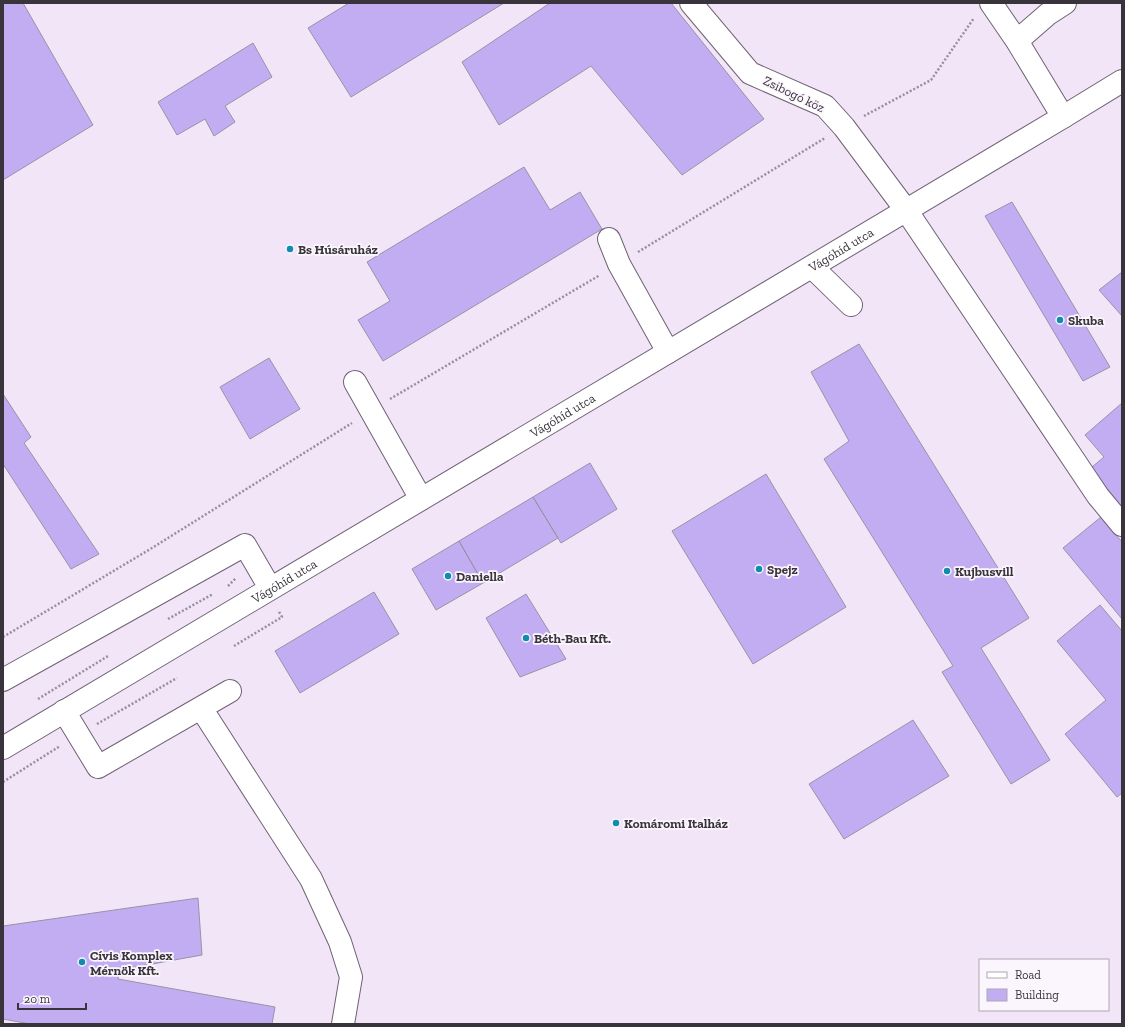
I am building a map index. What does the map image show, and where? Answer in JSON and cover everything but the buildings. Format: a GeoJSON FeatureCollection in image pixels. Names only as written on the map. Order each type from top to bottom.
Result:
{"type":"FeatureCollection","features":[{"type":"Feature","properties":{"kind":"main road","name":"Zsibogó köz"},"geometry":{"type":"LineString","coordinates":[[692,3],[750,73],[825,106],[844,127],[906,210],[1098,496],[1122,525]]}},
{"type":"Feature","properties":{"kind":"main road"},"geometry":{"type":"LineString","coordinates":[[1017,41],[1056,7]]}},
{"type":"Feature","properties":{"kind":"main road"},"geometry":{"type":"LineString","coordinates":[[983,9],[1017,41],[1063,118]]}},
{"type":"Feature","properties":{"kind":"main road","name":"Vágóhíd utca"},"geometry":{"type":"LineString","coordinates":[[3,748],[1063,118],[1122,81]]}},
{"type":"Feature","properties":{"kind":"main road"},"geometry":{"type":"LineString","coordinates":[[609,239],[619,264],[668,352]]}},
{"type":"Feature","properties":{"kind":"main road"},"geometry":{"type":"LineString","coordinates":[[812,267],[851,304]]}},
{"type":"Feature","properties":{"kind":"main road"},"geometry":{"type":"LineString","coordinates":[[354,382],[421,499]]}},
{"type":"Feature","properties":{"kind":"main road"},"geometry":{"type":"LineString","coordinates":[[3,680],[245,546],[270,588]]}},
{"type":"Feature","properties":{"kind":"main road"},"geometry":{"type":"LineString","coordinates":[[64,711],[98,767],[230,691]]}},
{"type":"Feature","properties":{"kind":"main road"},"geometry":{"type":"LineString","coordinates":[[201,708],[311,879],[318,893],[340,942],[351,977],[344,1024]]}},
{"type":"Feature","properties":{"kind":"path"},"geometry":{"type":"LineString","coordinates":[[3,637],[227,502],[371,411],[619,264],[844,127],[931,80],[983,9]]}},
{"type":"Feature","properties":{"kind":"path"},"geometry":{"type":"LineString","coordinates":[[223,589],[230,585],[233,579],[257,566]]}},
{"type":"Feature","properties":{"kind":"path"},"geometry":{"type":"LineString","coordinates":[[168,620],[216,592]]}},
{"type":"Feature","properties":{"kind":"path"},"geometry":{"type":"LineString","coordinates":[[234,646],[282,617]]}},
{"type":"Feature","properties":{"kind":"path"},"geometry":{"type":"LineString","coordinates":[[36,700],[108,656]]}},
{"type":"Feature","properties":{"kind":"path"},"geometry":{"type":"LineString","coordinates":[[3,782],[79,735],[177,678]]}},
{"type":"Feature","properties":{"kind":"place","name":"Bs Húsáruház"},"geometry":{"type":"Point","coordinates":[290,249]}},
{"type":"Feature","properties":{"kind":"place","name":"Skuba"},"geometry":{"type":"Point","coordinates":[1060,320]}},
{"type":"Feature","properties":{"kind":"place","name":"Spejz"},"geometry":{"type":"Point","coordinates":[759,569]}},
{"type":"Feature","properties":{"kind":"place","name":"Kujbusvill"},"geometry":{"type":"Point","coordinates":[947,571]}},
{"type":"Feature","properties":{"kind":"place","name":"Daniella"},"geometry":{"type":"Point","coordinates":[448,576]}},
{"type":"Feature","properties":{"kind":"place","name":"Béth-Bau Kft."},"geometry":{"type":"Point","coordinates":[526,638]}},
{"type":"Feature","properties":{"kind":"place","name":"Komáromi Italház"},"geometry":{"type":"Point","coordinates":[616,823]}},
{"type":"Feature","properties":{"kind":"place","name":"Cívis Komplex Mérnök Kft."},"geometry":{"type":"Point","coordinates":[82,962]}}]}
